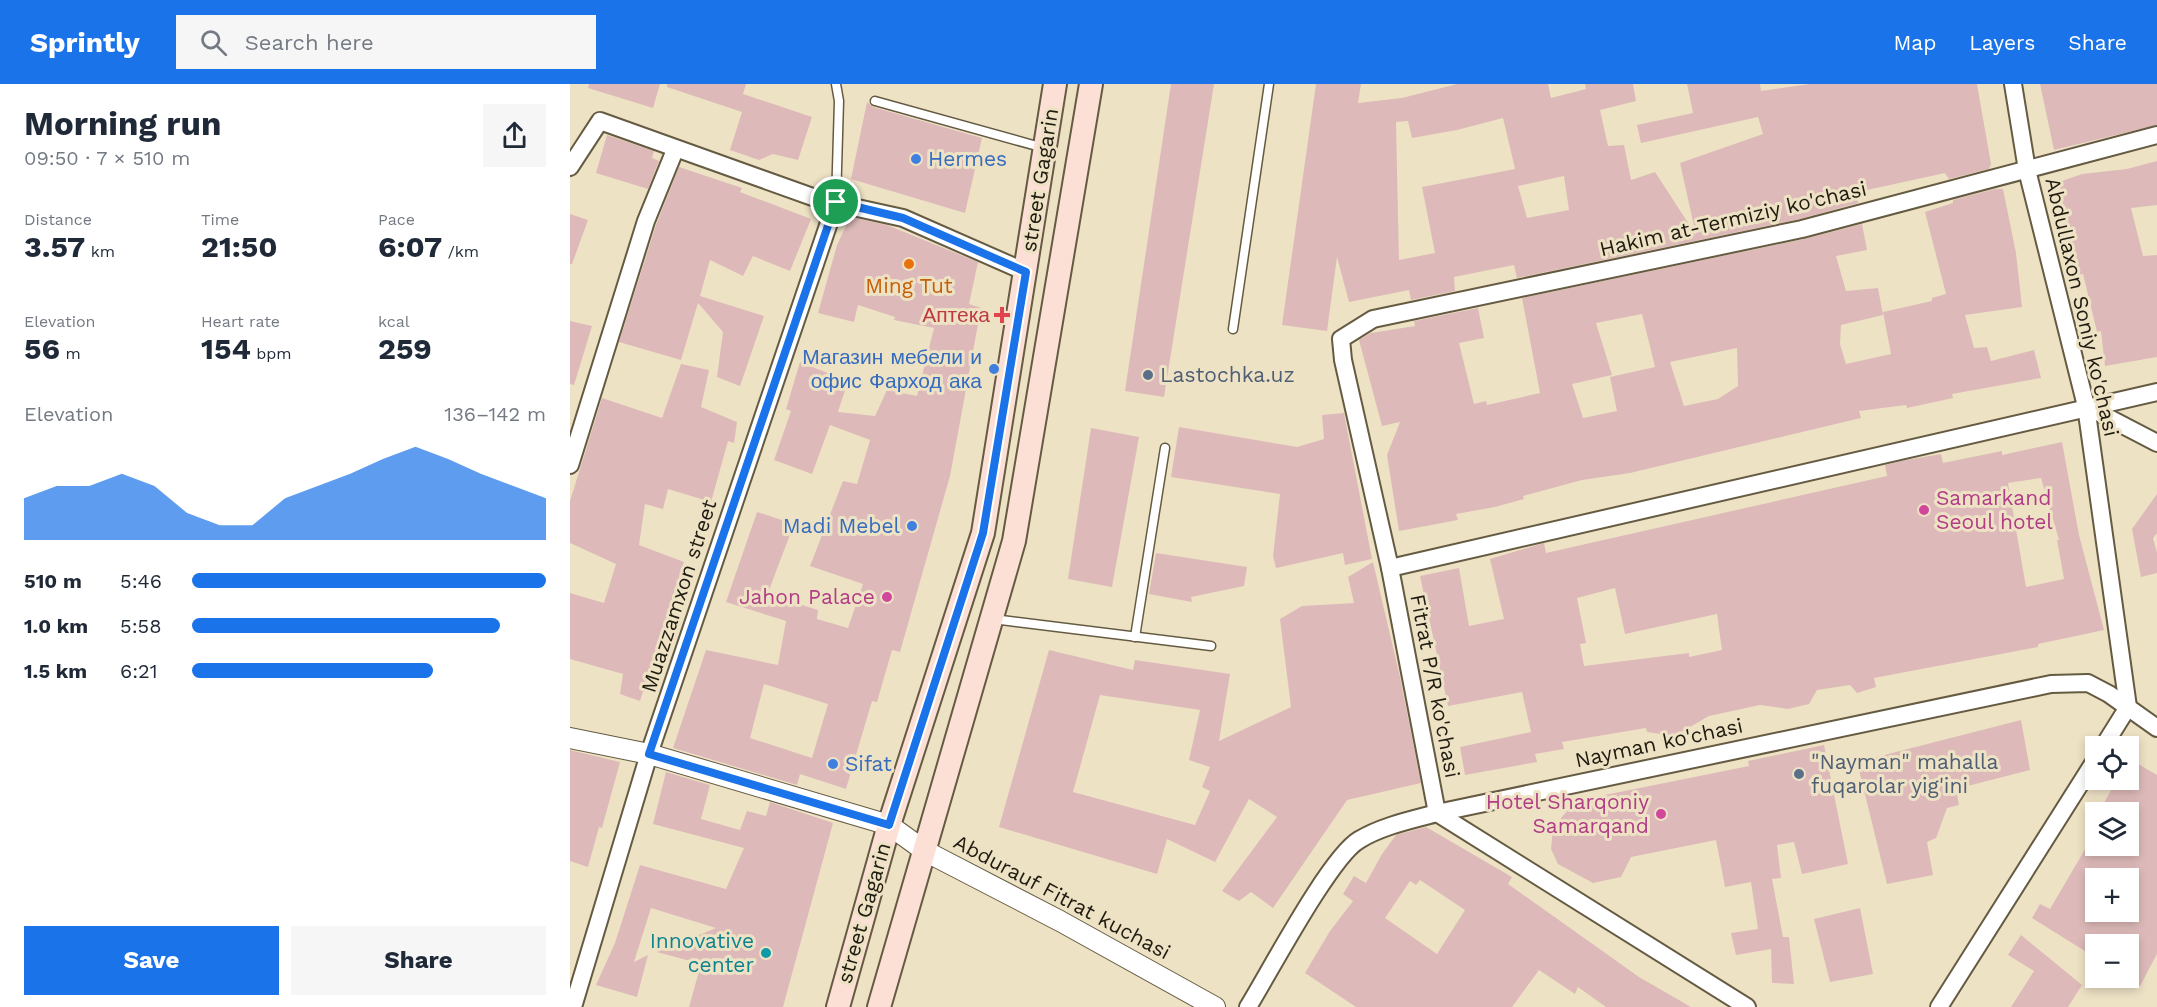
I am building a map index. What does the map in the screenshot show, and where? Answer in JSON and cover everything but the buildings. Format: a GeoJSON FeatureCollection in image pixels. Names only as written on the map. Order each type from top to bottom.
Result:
{"type":"FeatureCollection","features":[{"type":"Feature","properties":{"kind":"main road","name":"street Gagarin"},"geometry":{"type":"LineString","coordinates":[[838,1007],[889,825],[983,533],[1055,84]]}},
{"type":"Feature","properties":{"kind":"main road","name":"street Gagarin"},"geometry":{"type":"LineString","coordinates":[[879,1007],[989,619],[1014,541],[1091,84]]}},
{"type":"Feature","properties":{"kind":"street","name":"Abdullaxon Soniy ko'chasi"},"geometry":{"type":"LineString","coordinates":[[2013,84],[2027,170],[2086,406],[2128,707]]}},
{"type":"Feature","properties":{"kind":"street"},"geometry":{"type":"LineString","coordinates":[[570,167],[600,121],[675,150],[820,200],[903,218],[1026,272]]}},
{"type":"Feature","properties":{"kind":"street","name":"Hakim at-Termiziy ko'chasi"},"geometry":{"type":"LineString","coordinates":[[1343,360],[1341,339],[1373,319],[1802,230],[2157,135]]}},
{"type":"Feature","properties":{"kind":"street"},"geometry":{"type":"LineString","coordinates":[[570,465],[646,221],[675,150]]}},
{"type":"Feature","properties":{"kind":"street","name":"Muazzamxon street"},"geometry":{"type":"LineString","coordinates":[[573,1007],[649,754],[836,202]]}},
{"type":"Feature","properties":{"kind":"street","name":"Fitrat P/R ko'chasi"},"geometry":{"type":"LineString","coordinates":[[1343,360],[1390,568],[1437,813]]}},
{"type":"Feature","properties":{"kind":"street"},"geometry":{"type":"LineString","coordinates":[[1390,568],[2086,406],[2157,392]]}},
{"type":"Feature","properties":{"kind":"street"},"geometry":{"type":"LineString","coordinates":[[2086,406],[2157,443]]}},
{"type":"Feature","properties":{"kind":"street","name":"Nayman ko'chasi"},"geometry":{"type":"LineString","coordinates":[[1248,1007],[1333,868],[1358,841],[1395,824],[1437,813],[2051,684],[2088,683],[2157,728]]}},
{"type":"Feature","properties":{"kind":"street"},"geometry":{"type":"LineString","coordinates":[[2110,736],[2128,707]]}},
{"type":"Feature","properties":{"kind":"street","name":"Abdurauf Fitrat kuchasi"},"geometry":{"type":"LineString","coordinates":[[570,738],[649,754],[889,825],[925,851],[1060,921],[1215,1007]]}},
{"type":"Feature","properties":{"kind":"street"},"geometry":{"type":"LineString","coordinates":[[1939,1007],[2085,776]]}},
{"type":"Feature","properties":{"kind":"street"},"geometry":{"type":"LineString","coordinates":[[1437,813],[1747,1007]]}},
{"type":"Feature","properties":{"kind":"lane"},"geometry":{"type":"LineString","coordinates":[[836,84],[838,101],[836,202]]}},
{"type":"Feature","properties":{"kind":"lane"},"geometry":{"type":"LineString","coordinates":[[1233,329],[1269,84]]}},
{"type":"Feature","properties":{"kind":"lane"},"geometry":{"type":"LineString","coordinates":[[875,101],[1045,148]]}},
{"type":"Feature","properties":{"kind":"lane"},"geometry":{"type":"LineString","coordinates":[[1135,637],[1165,448]]}},
{"type":"Feature","properties":{"kind":"lane"},"geometry":{"type":"LineString","coordinates":[[989,619],[1211,646]]}},
{"type":"Feature","properties":{"kind":"place","name":"Hermes"},"geometry":{"type":"Point","coordinates":[916,159]}},
{"type":"Feature","properties":{"kind":"place","name":"Ming Tut"},"geometry":{"type":"Point","coordinates":[909,264]}},
{"type":"Feature","properties":{"kind":"place","name":"Аптека"},"geometry":{"type":"Point","coordinates":[1002,315]}},
{"type":"Feature","properties":{"kind":"place","name":"Магазин мебели и офис Фарход ака"},"geometry":{"type":"Point","coordinates":[994,369]}},
{"type":"Feature","properties":{"kind":"place","name":"Lastochka.uz"},"geometry":{"type":"Point","coordinates":[1148,375]}},
{"type":"Feature","properties":{"kind":"place","name":"Samarkand Seoul hotel"},"geometry":{"type":"Point","coordinates":[1924,510]}},
{"type":"Feature","properties":{"kind":"place","name":"Madi Mebel"},"geometry":{"type":"Point","coordinates":[912,526]}},
{"type":"Feature","properties":{"kind":"place","name":"Jahon Palace"},"geometry":{"type":"Point","coordinates":[887,597]}},
{"type":"Feature","properties":{"kind":"place","name":"Sifat"},"geometry":{"type":"Point","coordinates":[833,764]}},
{"type":"Feature","properties":{"kind":"place","name":"\"Nayman\" mahalla fuqarolar yig'ini"},"geometry":{"type":"Point","coordinates":[1799,774]}},
{"type":"Feature","properties":{"kind":"place","name":"Hotel Sharqoniy Samarqand"},"geometry":{"type":"Point","coordinates":[1661,814]}},
{"type":"Feature","properties":{"kind":"place","name":"Innovative center"},"geometry":{"type":"Point","coordinates":[766,953]}},
{"type":"Feature","properties":{"kind":"route"},"geometry":{"type":"LineString","coordinates":[[836,202],[903,218],[1026,272],[983,533],[889,825],[649,754],[836,202]]}}]}
